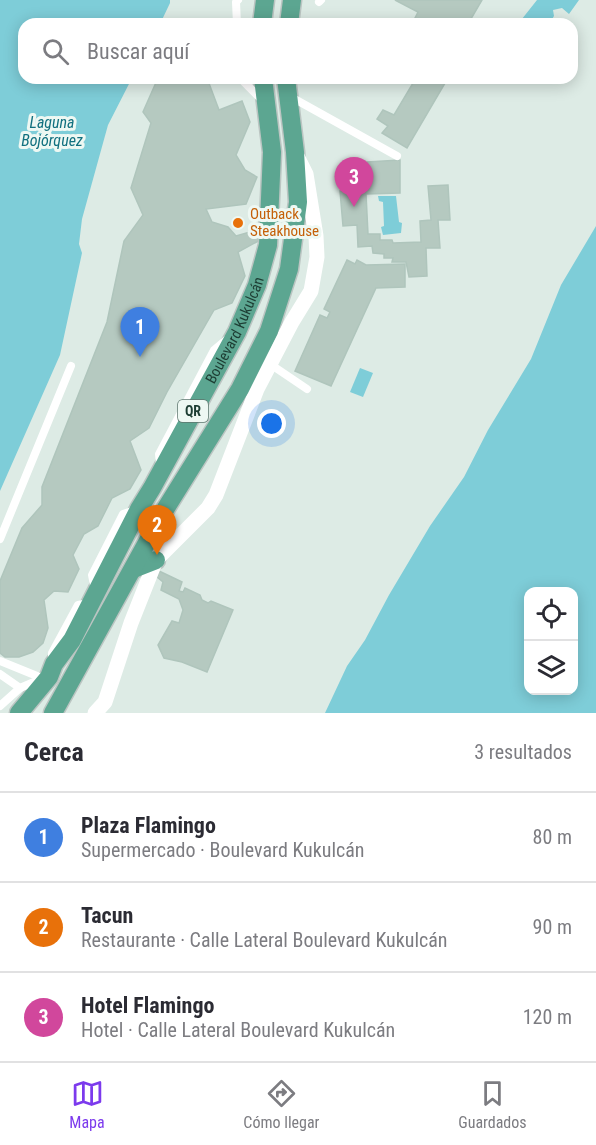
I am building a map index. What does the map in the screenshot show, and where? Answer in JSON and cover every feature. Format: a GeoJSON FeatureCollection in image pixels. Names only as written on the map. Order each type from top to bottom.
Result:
{"type":"FeatureCollection","features":[{"type":"Feature","properties":{"kind":"main road"},"geometry":{"type":"LineString","coordinates":[[263,18],[265,0]]}},
{"type":"Feature","properties":{"kind":"main road"},"geometry":{"type":"LineString","coordinates":[[290,18],[292,0]]}},
{"type":"Feature","properties":{"kind":"main road","name":"Boulevard Kukulcán"},"geometry":{"type":"LineString","coordinates":[[20,713],[72,640],[139,509],[237,332],[257,285],[268,245],[272,152],[264,84]]}},
{"type":"Feature","properties":{"kind":"main road","name":"Boulevard Kukulcán"},"geometry":{"type":"LineString","coordinates":[[53,713],[166,508],[240,389],[269,331],[290,269],[298,202],[295,152],[286,87]]}},
{"type":"Feature","properties":{"kind":"main road"},"geometry":{"type":"LineString","coordinates":[[133,569],[156,560]]}},
{"type":"Feature","properties":{"kind":"street"},"geometry":{"type":"LineString","coordinates":[[95,713],[105,702],[131,623],[156,560],[208,508],[216,495],[258,389],[292,322],[311,291],[317,257],[316,236],[306,174],[295,152]]}},
{"type":"Feature","properties":{"kind":"lane"},"geometry":{"type":"LineString","coordinates":[[237,18],[236,2],[238,0]]}},
{"type":"Feature","properties":{"kind":"lane"},"geometry":{"type":"LineString","coordinates":[[246,84],[266,102]]}},
{"type":"Feature","properties":{"kind":"lane"},"geometry":{"type":"LineString","coordinates":[[286,87],[397,156]]}},
{"type":"Feature","properties":{"kind":"lane"},"geometry":{"type":"LineString","coordinates":[[270,364],[307,389]]}},
{"type":"Feature","properties":{"kind":"lane"},"geometry":{"type":"LineString","coordinates":[[0,539],[71,366]]}},
{"type":"Feature","properties":{"kind":"lane"},"geometry":{"type":"LineString","coordinates":[[0,661],[48,673]]}},
{"type":"Feature","properties":{"kind":"lane"},"geometry":{"type":"LineString","coordinates":[[0,706],[20,688],[48,673]]}},
{"type":"Feature","properties":{"kind":"lane"},"geometry":{"type":"LineString","coordinates":[[0,674],[20,688]]}},
{"type":"Feature","properties":{"kind":"water","name":"Laguna Bojórquez"},"geometry":{"type":"Polygon","coordinates":[[[0,0],[170,0],[163,18],[18,18],[18,84],[129,84],[108,125],[82,219],[79,244],[82,253],[60,355],[0,491],[0,0]]]}},
{"type":"Feature","properties":{"kind":"water"},"geometry":{"type":"Polygon","coordinates":[[[537,0],[579,0],[569,14],[562,8],[553,10],[553,18],[523,18],[537,0]]]}},
{"type":"Feature","properties":{"kind":"water"},"geometry":{"type":"Polygon","coordinates":[[[378,196],[396,196],[399,222],[402,223],[401,233],[383,235],[381,227],[384,226],[383,202],[379,201],[378,196]]]}},
{"type":"Feature","properties":{"kind":"water"},"geometry":{"type":"Polygon","coordinates":[[[596,226],[596,713],[325,713],[347,666],[365,640],[430,526],[464,477],[488,430],[531,359],[561,285],[596,226]]]}},
{"type":"Feature","properties":{"kind":"water"},"geometry":{"type":"Polygon","coordinates":[[[360,368],[373,373],[363,397],[350,392],[360,368]]]}},
{"type":"Feature","properties":{"kind":"building"},"geometry":{"type":"Polygon","coordinates":[[[395,0],[482,0],[472,18],[415,18],[418,12],[395,0]]]}},
{"type":"Feature","properties":{"kind":"building"},"geometry":{"type":"Polygon","coordinates":[[[155,84],[209,84],[219,110],[242,101],[250,122],[236,155],[245,170],[257,177],[246,204],[206,209],[212,222],[228,227],[236,236],[260,229],[262,239],[238,252],[245,276],[232,303],[214,310],[149,428],[130,441],[141,470],[130,489],[112,498],[98,526],[84,534],[73,555],[79,569],[68,592],[54,591],[44,600],[48,628],[43,643],[33,652],[19,657],[5,657],[0,653],[0,581],[22,528],[42,505],[42,487],[107,322],[124,241],[143,215],[131,188],[151,123],[143,112],[155,84]]]}},
{"type":"Feature","properties":{"kind":"building"},"geometry":{"type":"Polygon","coordinates":[[[412,84],[444,84],[407,148],[382,133],[388,126],[377,119],[383,110],[394,115],[412,84]]]}},
{"type":"Feature","properties":{"kind":"building"},"geometry":{"type":"Polygon","coordinates":[[[400,160],[400,193],[366,194],[368,234],[380,234],[380,240],[392,240],[393,243],[421,242],[420,221],[431,220],[428,186],[448,185],[450,220],[438,220],[440,248],[426,248],[427,276],[409,277],[406,262],[392,262],[393,258],[384,258],[384,254],[373,253],[372,246],[358,247],[357,225],[343,226],[340,191],[369,190],[367,162],[400,160]]]}},
{"type":"Feature","properties":{"kind":"building"},"geometry":{"type":"Polygon","coordinates":[[[347,260],[355,264],[357,260],[366,265],[405,264],[405,287],[376,288],[331,386],[295,371],[320,315],[327,318],[330,312],[324,309],[347,260]]]}},
{"type":"Feature","properties":{"kind":"building"},"geometry":{"type":"Polygon","coordinates":[[[159,571],[182,582],[179,591],[183,592],[185,588],[200,595],[202,600],[208,603],[211,601],[233,610],[207,672],[164,658],[158,645],[172,621],[179,623],[183,610],[179,599],[161,590],[163,582],[157,577],[159,571]]]}},
{"type":"Feature","properties":{"kind":"place","name":"Hotel Flamingo"},"geometry":{"type":"Point","coordinates":[354,207]}},
{"type":"Feature","properties":{"kind":"place","name":"Outback Steakhouse"},"geometry":{"type":"Point","coordinates":[238,223]}},
{"type":"Feature","properties":{"kind":"place","name":"Plaza Flamingo"},"geometry":{"type":"Point","coordinates":[140,357]}},
{"type":"Feature","properties":{"kind":"place","name":"Tacun"},"geometry":{"type":"Point","coordinates":[157,555]}}]}
